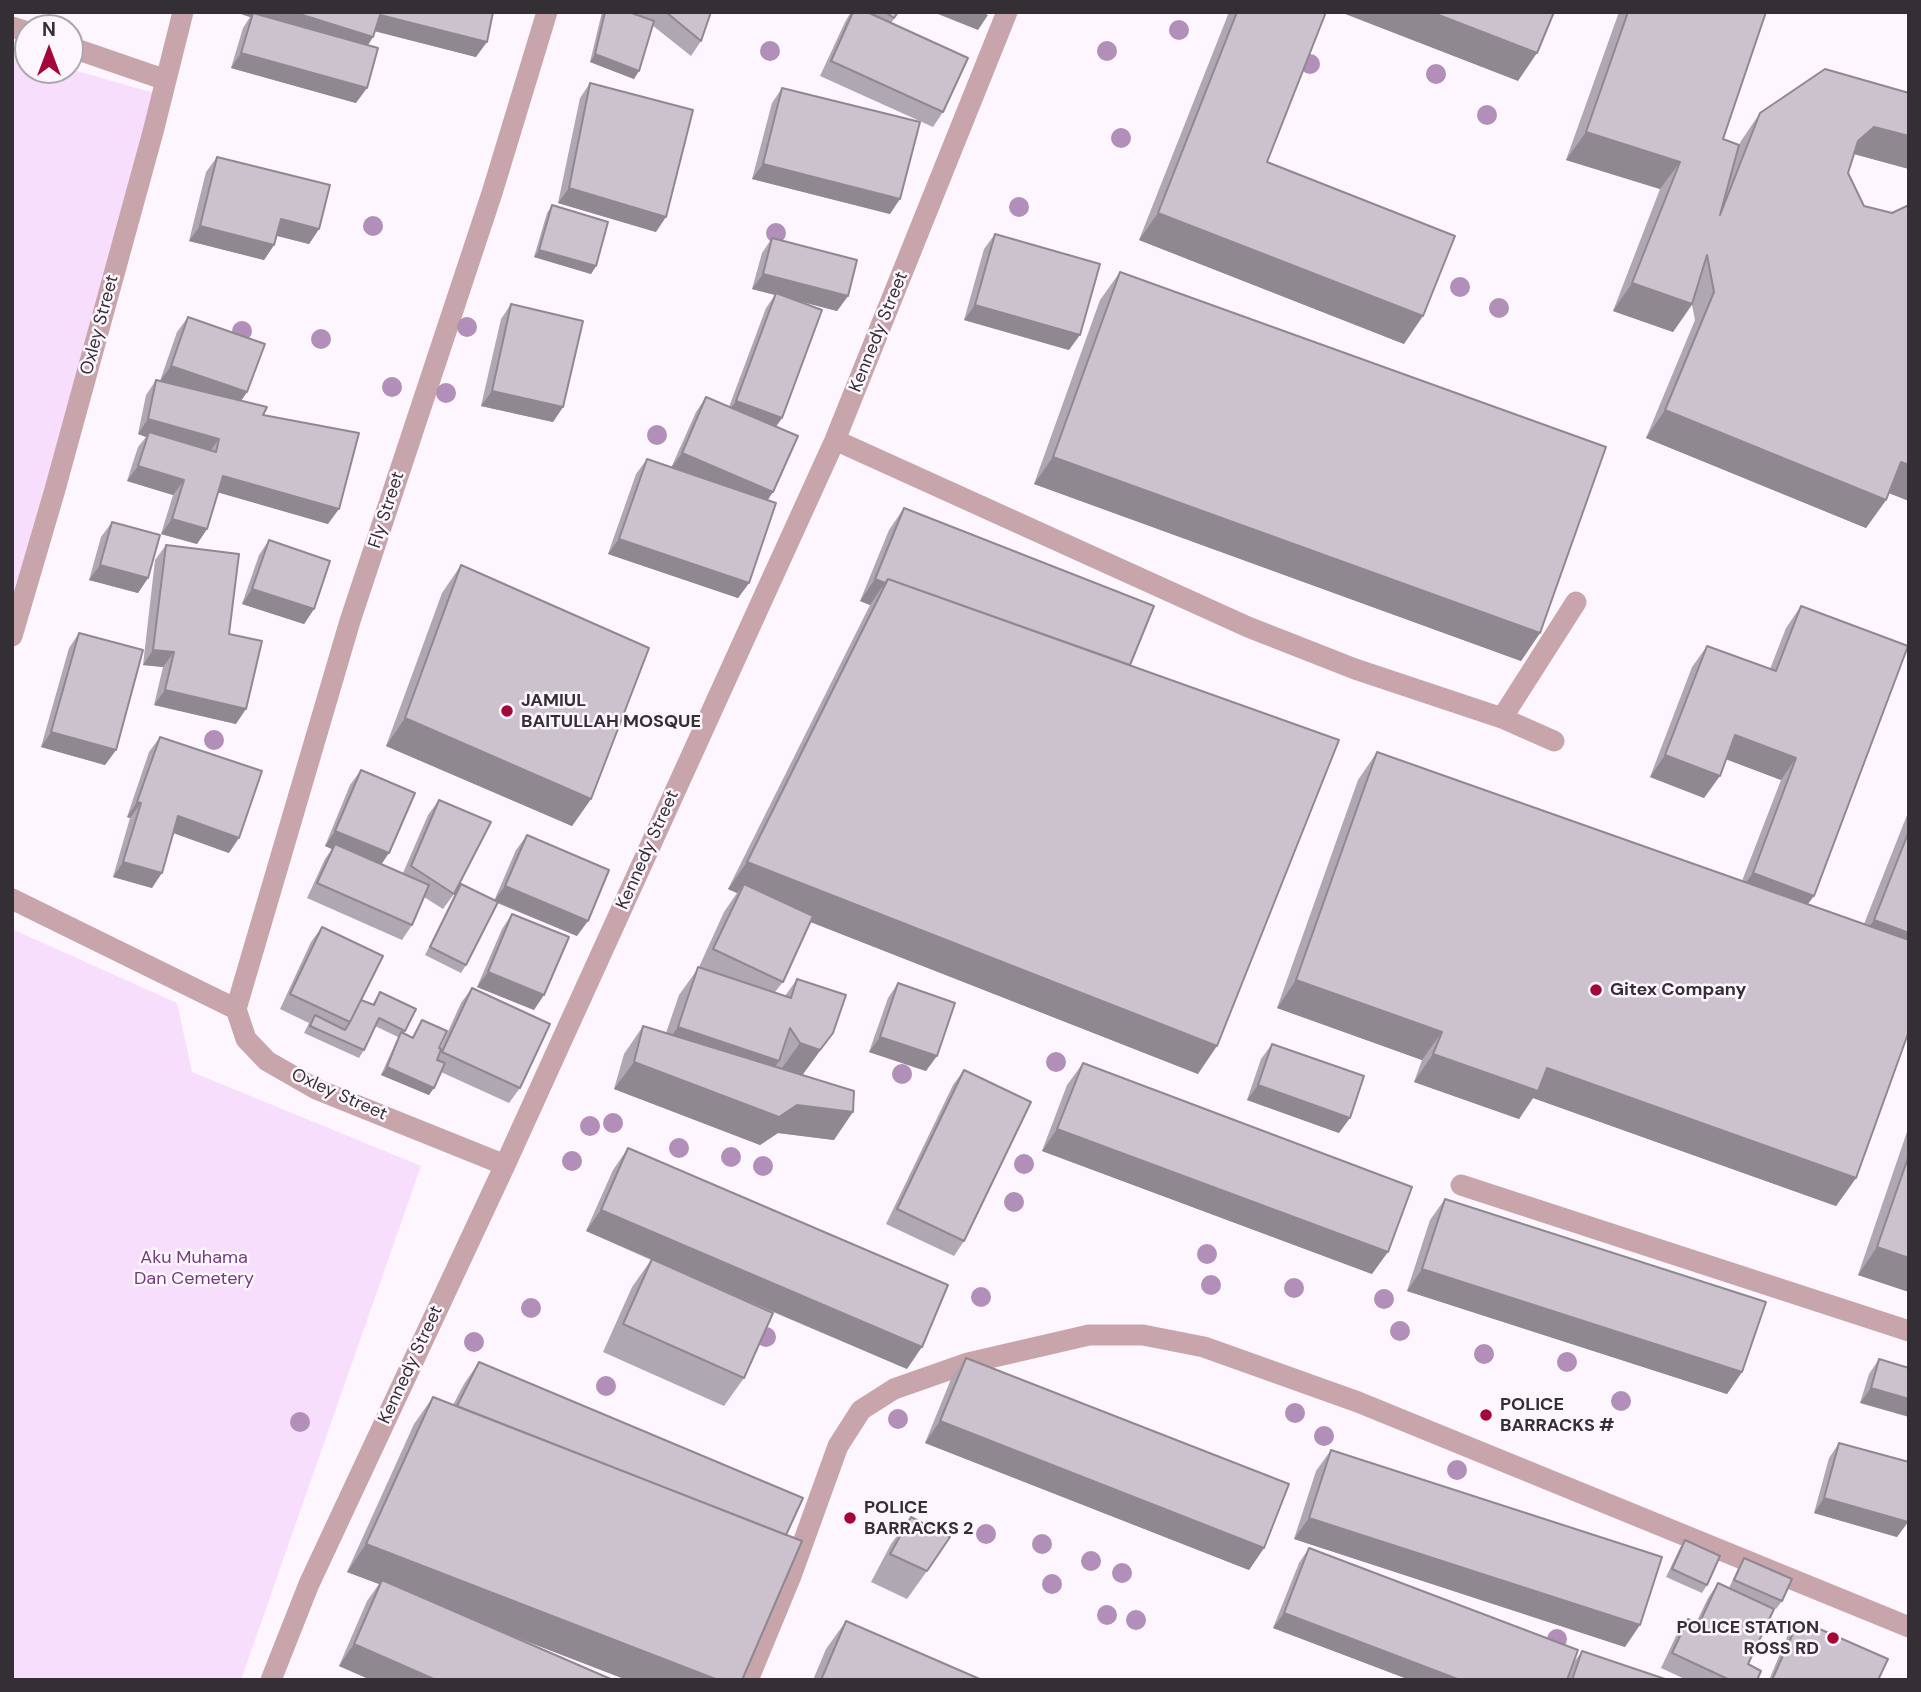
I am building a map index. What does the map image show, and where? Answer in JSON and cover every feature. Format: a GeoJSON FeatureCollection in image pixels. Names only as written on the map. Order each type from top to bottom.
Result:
{"type":"FeatureCollection","features":[{"type":"Feature","properties":{"kind":"street","name":"Oxley Street"},"geometry":{"type":"LineString","coordinates":[[12,636],[54,493],[184,12]]}},
{"type":"Feature","properties":{"kind":"street","name":"Fly Street"},"geometry":{"type":"LineString","coordinates":[[236,1009],[350,621],[492,193],[547,12]]}},
{"type":"Feature","properties":{"kind":"street","name":"Kennedy Street"},"geometry":{"type":"LineString","coordinates":[[271,1680],[309,1584],[505,1165],[835,440],[1007,12]]}},
{"type":"Feature","properties":{"kind":"street"},"geometry":{"type":"LineString","coordinates":[[84,52],[166,80]]}},
{"type":"Feature","properties":{"kind":"street"},"geometry":{"type":"LineString","coordinates":[[835,440],[1248,627],[1355,669],[1502,718],[1554,741]]}},
{"type":"Feature","properties":{"kind":"street"},"geometry":{"type":"LineString","coordinates":[[1502,718],[1576,602]]}},
{"type":"Feature","properties":{"kind":"street"},"geometry":{"type":"LineString","coordinates":[[12,899],[236,1009]]}},
{"type":"Feature","properties":{"kind":"street","name":"Oxley Street"},"geometry":{"type":"LineString","coordinates":[[236,1009],[246,1039],[267,1061],[316,1089],[505,1165]]}},
{"type":"Feature","properties":{"kind":"street"},"geometry":{"type":"LineString","coordinates":[[1461,1185],[1909,1331]]}},
{"type":"Feature","properties":{"kind":"street"},"geometry":{"type":"LineString","coordinates":[[748,1680],[791,1576],[838,1446],[861,1410],[894,1389],[968,1363],[1090,1335],[1143,1335],[1204,1347],[1230,1356],[1358,1402],[1909,1627]]}},
{"type":"Feature","properties":{"kind":"green space"},"geometry":{"type":"Polygon","coordinates":[[[12,52],[14,84],[84,84],[84,73],[168,97],[12,638],[12,52]]]}},
{"type":"Feature","properties":{"kind":"green space","name":"Aku Muhama Dan Cemetery"},"geometry":{"type":"Polygon","coordinates":[[[12,929],[177,1003],[192,1072],[421,1166],[241,1680],[12,1680],[12,929]]]}},
{"type":"Feature","properties":{"kind":"building"},"geometry":{"type":"Polygon","coordinates":[[[293,12],[493,12],[487,42],[380,15],[373,37],[293,12]]]}},
{"type":"Feature","properties":{"kind":"building"},"geometry":{"type":"Polygon","coordinates":[[[605,12],[629,12],[654,21],[639,71],[595,54],[605,12]]]}},
{"type":"Feature","properties":{"kind":"building"},"geometry":{"type":"Polygon","coordinates":[[[666,12],[711,12],[701,41],[666,12]]]}},
{"type":"Feature","properties":{"kind":"building"},"geometry":{"type":"Polygon","coordinates":[[[853,12],[867,12],[968,58],[943,112],[831,61],[853,12]]]}},
{"type":"Feature","properties":{"kind":"building"},"geometry":{"type":"Polygon","coordinates":[[[885,12],[898,12],[894,18],[885,12]]]}},
{"type":"Feature","properties":{"kind":"building"},"geometry":{"type":"Polygon","coordinates":[[[1237,12],[1326,12],[1267,162],[1455,236],[1423,316],[1158,213],[1237,12]]]}},
{"type":"Feature","properties":{"kind":"building"},"geometry":{"type":"Polygon","coordinates":[[[1431,12],[1554,12],[1537,53],[1431,12]]]}},
{"type":"Feature","properties":{"kind":"building"},"geometry":{"type":"Polygon","coordinates":[[[1628,12],[1766,12],[1723,139],[1739,145],[1720,215],[1760,113],[1825,69],[1909,93],[1909,136],[1874,127],[1858,141],[1848,173],[1864,206],[1892,213],[1909,205],[1909,465],[1901,462],[1886,500],[1665,410],[1714,292],[1707,255],[1692,304],[1632,283],[1680,162],[1586,132],[1628,12]]]}},
{"type":"Feature","properties":{"kind":"building"},"geometry":{"type":"Polygon","coordinates":[[[253,13],[378,48],[367,88],[241,53],[253,13]]]}},
{"type":"Feature","properties":{"kind":"building"},"geometry":{"type":"Polygon","coordinates":[[[590,83],[693,110],[666,217],[569,188],[590,83]]]}},
{"type":"Feature","properties":{"kind":"building"},"geometry":{"type":"Polygon","coordinates":[[[782,88],[920,122],[900,199],[763,164],[782,88]]]}},
{"type":"Feature","properties":{"kind":"building"},"geometry":{"type":"Polygon","coordinates":[[[217,157],[330,185],[319,229],[281,219],[274,245],[200,226],[217,157]]]}},
{"type":"Feature","properties":{"kind":"building"},"geometry":{"type":"Polygon","coordinates":[[[552,205],[608,222],[596,266],[539,250],[552,205]]]}},
{"type":"Feature","properties":{"kind":"building"},"geometry":{"type":"Polygon","coordinates":[[[995,234],[1100,264],[1080,335],[975,305],[995,234]]]}},
{"type":"Feature","properties":{"kind":"building"},"geometry":{"type":"Polygon","coordinates":[[[772,238],[857,260],[848,296],[763,274],[772,238]]]}},
{"type":"Feature","properties":{"kind":"building"},"geometry":{"type":"Polygon","coordinates":[[[1120,272],[1606,447],[1540,633],[1053,457],[1120,272]]]}},
{"type":"Feature","properties":{"kind":"building"},"geometry":{"type":"Polygon","coordinates":[[[776,293],[822,310],[782,418],[736,401],[776,293]]]}},
{"type":"Feature","properties":{"kind":"building"},"geometry":{"type":"Polygon","coordinates":[[[511,304],[583,321],[563,407],[492,391],[511,304]]]}},
{"type":"Feature","properties":{"kind":"building"},"geometry":{"type":"Polygon","coordinates":[[[188,317],[265,344],[247,392],[171,366],[188,317]]]}},
{"type":"Feature","properties":{"kind":"building"},"geometry":{"type":"Polygon","coordinates":[[[156,380],[267,407],[263,415],[359,433],[339,509],[223,476],[207,529],[172,519],[184,480],[138,466],[149,432],[216,452],[219,439],[148,419],[156,380]]]}},
{"type":"Feature","properties":{"kind":"building"},"geometry":{"type":"Polygon","coordinates":[[[706,397],[798,436],[773,492],[682,453],[706,397]]]}},
{"type":"Feature","properties":{"kind":"building"},"geometry":{"type":"Polygon","coordinates":[[[647,459],[776,503],[749,583],[619,539],[647,459]]]}},
{"type":"Feature","properties":{"kind":"building"},"geometry":{"type":"Polygon","coordinates":[[[904,508],[1154,606],[1130,665],[888,579],[885,583],[875,579],[904,508]]]}},
{"type":"Feature","properties":{"kind":"building"},"geometry":{"type":"Polygon","coordinates":[[[112,522],[160,535],[148,578],[100,565],[112,522]]]}},
{"type":"Feature","properties":{"kind":"building"},"geometry":{"type":"Polygon","coordinates":[[[269,540],[330,561],[314,609],[252,589],[269,540]]]}},
{"type":"Feature","properties":{"kind":"building"},"geometry":{"type":"Polygon","coordinates":[[[166,545],[239,554],[229,634],[262,641],[246,709],[165,690],[174,652],[153,650],[166,545]]]}},
{"type":"Feature","properties":{"kind":"building","name":"JAMIUL BAITULLAH MOSQUE"},"geometry":{"type":"Polygon","coordinates":[[[461,565],[649,648],[591,799],[405,718],[461,565]]]}},
{"type":"Feature","properties":{"kind":"building"},"geometry":{"type":"Polygon","coordinates":[[[888,579],[1339,740],[1217,1046],[747,862],[888,579]]]}},
{"type":"Feature","properties":{"kind":"building"},"geometry":{"type":"Polygon","coordinates":[[[1801,606],[1908,646],[1814,896],[1753,873],[1796,758],[1735,735],[1720,776],[1665,755],[1707,646],[1776,671],[1801,606]]]}},
{"type":"Feature","properties":{"kind":"building"},"geometry":{"type":"Polygon","coordinates":[[[79,633],[143,650],[116,750],[51,732],[79,633]]]}},
{"type":"Feature","properties":{"kind":"building"},"geometry":{"type":"Polygon","coordinates":[[[160,737],[262,771],[239,838],[178,816],[162,873],[123,862],[141,803],[137,802],[160,737]]]}},
{"type":"Feature","properties":{"kind":"building","name":"Gitex Company"},"geometry":{"type":"Polygon","coordinates":[[[1377,752],[1909,940],[1909,1031],[1856,1178],[1547,1068],[1538,1091],[1433,1054],[1442,1032],[1296,980],[1377,752]]]}},
{"type":"Feature","properties":{"kind":"building"},"geometry":{"type":"Polygon","coordinates":[[[361,770],[415,793],[389,853],[335,831],[361,770]]]}},
{"type":"Feature","properties":{"kind":"building"},"geometry":{"type":"Polygon","coordinates":[[[439,800],[491,822],[454,894],[411,866],[439,800]]]}},
{"type":"Feature","properties":{"kind":"building"},"geometry":{"type":"Polygon","coordinates":[[[1909,831],[1909,933],[1874,920],[1909,831]]]}},
{"type":"Feature","properties":{"kind":"building"},"geometry":{"type":"Polygon","coordinates":[[[527,835],[609,870],[588,921],[505,886],[527,835]]]}},
{"type":"Feature","properties":{"kind":"building"},"geometry":{"type":"Polygon","coordinates":[[[335,844],[429,885],[412,925],[317,883],[335,844]]]}},
{"type":"Feature","properties":{"kind":"building"},"geometry":{"type":"Polygon","coordinates":[[[461,884],[498,902],[466,965],[430,947],[461,884]]]}},
{"type":"Feature","properties":{"kind":"building"},"geometry":{"type":"Polygon","coordinates":[[[744,884],[813,916],[783,982],[713,949],[744,884]]]}},
{"type":"Feature","properties":{"kind":"building"},"geometry":{"type":"Polygon","coordinates":[[[512,914],[569,937],[544,995],[488,972],[512,914]]]}},
{"type":"Feature","properties":{"kind":"building"},"geometry":{"type":"Polygon","coordinates":[[[322,927],[383,956],[350,1022],[290,994],[322,927]]]}},
{"type":"Feature","properties":{"kind":"building"},"geometry":{"type":"Polygon","coordinates":[[[698,967],[791,998],[797,979],[846,995],[833,1033],[820,1050],[800,1043],[790,1028],[779,1061],[678,1027],[698,967]]]}},
{"type":"Feature","properties":{"kind":"building"},"geometry":{"type":"Polygon","coordinates":[[[898,983],[955,1003],[937,1056],[880,1037],[898,983]]]}},
{"type":"Feature","properties":{"kind":"building"},"geometry":{"type":"Polygon","coordinates":[[[472,988],[550,1024],[520,1088],[442,1052],[472,988]]]}},
{"type":"Feature","properties":{"kind":"building"},"geometry":{"type":"Polygon","coordinates":[[[380,992],[416,1009],[405,1031],[379,1018],[364,1050],[310,1026],[315,1015],[345,1030],[361,1000],[374,1005],[380,992]]]}},
{"type":"Feature","properties":{"kind":"building"},"geometry":{"type":"Polygon","coordinates":[[[422,1020],[447,1031],[437,1060],[445,1063],[434,1088],[387,1067],[401,1032],[413,1038],[422,1020]]]}},
{"type":"Feature","properties":{"kind":"building"},"geometry":{"type":"Polygon","coordinates":[[[643,1026],[854,1091],[853,1112],[797,1105],[779,1117],[634,1062],[643,1026]]]}},
{"type":"Feature","properties":{"kind":"building"},"geometry":{"type":"Polygon","coordinates":[[[1272,1044],[1364,1076],[1350,1118],[1258,1085],[1272,1044]]]}},
{"type":"Feature","properties":{"kind":"building"},"geometry":{"type":"Polygon","coordinates":[[[1083,1063],[1412,1187],[1388,1252],[1057,1129],[1083,1063]]]}},
{"type":"Feature","properties":{"kind":"building"},"geometry":{"type":"Polygon","coordinates":[[[964,1070],[1031,1102],[964,1241],[897,1209],[964,1070]]]}},
{"type":"Feature","properties":{"kind":"building"},"geometry":{"type":"Polygon","coordinates":[[[628,1148],[948,1285],[922,1347],[601,1210],[628,1148]]]}},
{"type":"Feature","properties":{"kind":"building"},"geometry":{"type":"Polygon","coordinates":[[[1909,1155],[1909,1258],[1877,1247],[1909,1155]]]}},
{"type":"Feature","properties":{"kind":"building"},"geometry":{"type":"Polygon","coordinates":[[[1445,1199],[1766,1302],[1742,1372],[1422,1269],[1445,1199]]]}},
{"type":"Feature","properties":{"kind":"building"},"geometry":{"type":"Polygon","coordinates":[[[652,1259],[773,1313],[744,1378],[623,1324],[652,1259]]]}},
{"type":"Feature","properties":{"kind":"building"},"geometry":{"type":"Polygon","coordinates":[[[966,1358],[1289,1484],[1264,1548],[940,1421],[966,1358]]]}},
{"type":"Feature","properties":{"kind":"building"},"geometry":{"type":"Polygon","coordinates":[[[1879,1359],[1909,1368],[1909,1399],[1871,1388],[1879,1359]]]}},
{"type":"Feature","properties":{"kind":"building"},"geometry":{"type":"Polygon","coordinates":[[[479,1362],[803,1498],[786,1535],[457,1406],[479,1362]]]}},
{"type":"Feature","properties":{"kind":"building"},"geometry":{"type":"Polygon","coordinates":[[[433,1397],[802,1541],[742,1680],[718,1680],[366,1544],[433,1397]]]}},
{"type":"Feature","properties":{"kind":"building"},"geometry":{"type":"Polygon","coordinates":[[[1839,1443],[1909,1462],[1908,1522],[1824,1498],[1839,1443]]]}},
{"type":"Feature","properties":{"kind":"building"},"geometry":{"type":"Polygon","coordinates":[[[1331,1450],[1662,1557],[1640,1625],[1309,1518],[1331,1450]]]}},
{"type":"Feature","properties":{"kind":"building"},"geometry":{"type":"Polygon","coordinates":[[[911,1517],[950,1537],[927,1571],[890,1554],[911,1517]]]}},
{"type":"Feature","properties":{"kind":"building"},"geometry":{"type":"Polygon","coordinates":[[[1685,1540],[1720,1556],[1707,1585],[1672,1569],[1685,1540]]]}},
{"type":"Feature","properties":{"kind":"building"},"geometry":{"type":"Polygon","coordinates":[[[1309,1548],[1578,1650],[1567,1680],[1460,1680],[1284,1613],[1309,1548]]]}},
{"type":"Feature","properties":{"kind":"building"},"geometry":{"type":"Polygon","coordinates":[[[1744,1558],[1792,1579],[1782,1601],[1734,1580],[1744,1558]]]}},
{"type":"Feature","properties":{"kind":"building"},"geometry":{"type":"Polygon","coordinates":[[[382,1580],[613,1680],[436,1680],[354,1644],[382,1580]]]}},
{"type":"Feature","properties":{"kind":"building"},"geometry":{"type":"Polygon","coordinates":[[[1718,1583],[1774,1609],[1748,1664],[1761,1671],[1757,1680],[1730,1680],[1672,1653],[1688,1619],[1699,1624],[1718,1583]]]}},
{"type":"Feature","properties":{"kind":"building"},"geometry":{"type":"Polygon","coordinates":[[[1799,1620],[1888,1659],[1878,1680],[1772,1680],[1799,1620]]]}},
{"type":"Feature","properties":{"kind":"building"},"geometry":{"type":"Polygon","coordinates":[[[846,1621],[982,1680],[821,1680],[846,1621]]]}},
{"type":"Feature","properties":{"kind":"building"},"geometry":{"type":"Polygon","coordinates":[[[1582,1651],[1668,1680],[1572,1680],[1582,1651]]]}},
{"type":"Feature","properties":{"kind":"place","name":"JAMIUL BAITULLAH MOSQUE"},"geometry":{"type":"Point","coordinates":[507,711]}},
{"type":"Feature","properties":{"kind":"place","name":"Gitex Company"},"geometry":{"type":"Point","coordinates":[1596,990]}},
{"type":"Feature","properties":{"kind":"place","name":"POLICE BARRACKS #"},"geometry":{"type":"Point","coordinates":[1486,1415]}},
{"type":"Feature","properties":{"kind":"place","name":"POLICE BARRACKS 2"},"geometry":{"type":"Point","coordinates":[850,1518]}},
{"type":"Feature","properties":{"kind":"place","name":"POLICE STATION ROSS RD"},"geometry":{"type":"Point","coordinates":[1833,1638]}}]}
